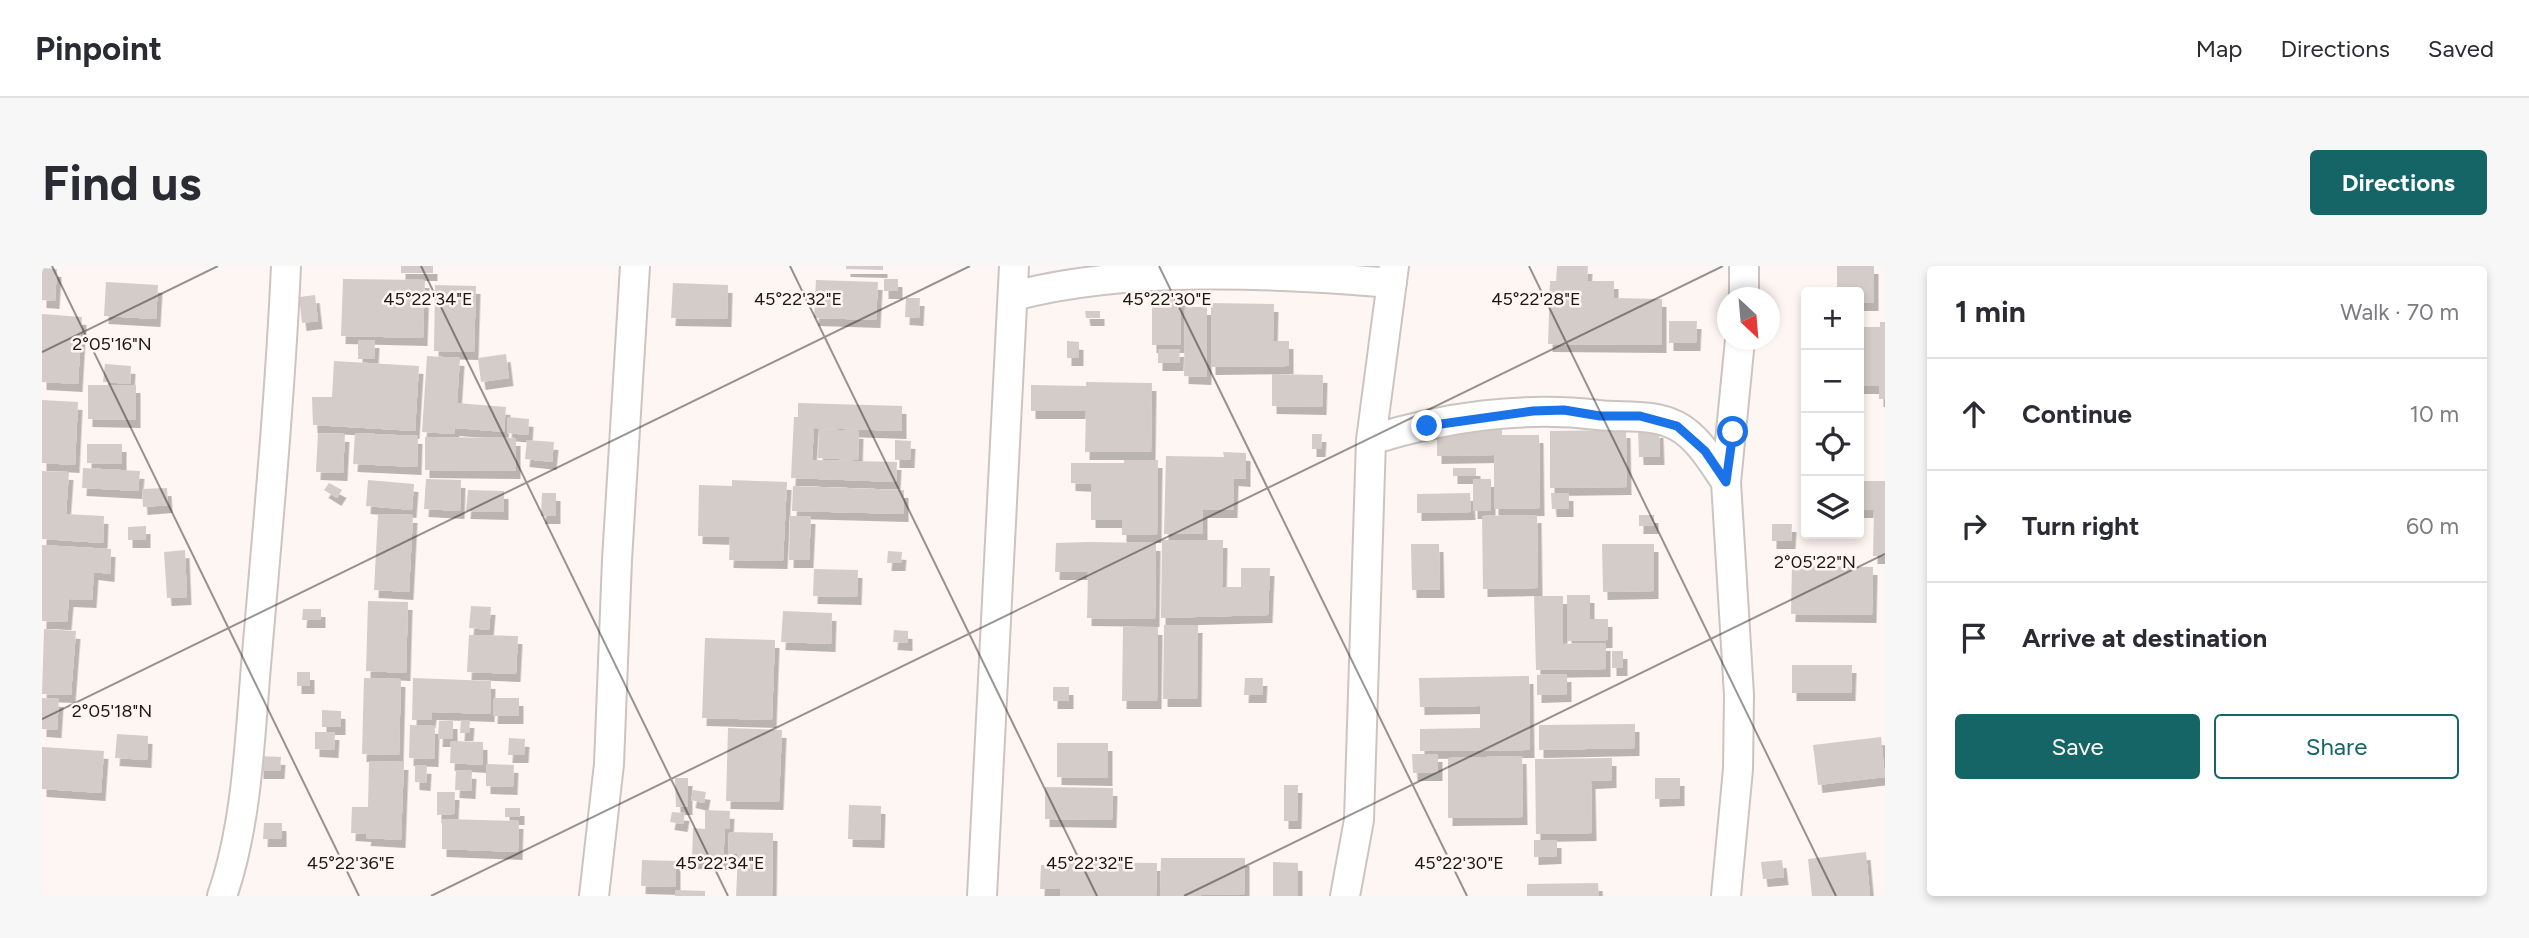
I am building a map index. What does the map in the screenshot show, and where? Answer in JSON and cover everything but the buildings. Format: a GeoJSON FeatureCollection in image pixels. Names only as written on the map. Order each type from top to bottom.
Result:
{"type":"FeatureCollection","features":[{"type":"Feature","properties":{"kind":"street"},"geometry":{"type":"LineString","coordinates":[[222,896],[234,862],[251,714],[280,390],[286,266]]}},
{"type":"Feature","properties":{"kind":"street"},"geometry":{"type":"LineString","coordinates":[[594,896],[609,764],[635,266]]}},
{"type":"Feature","properties":{"kind":"street"},"geometry":{"type":"LineString","coordinates":[[982,896],[1014,266]]}},
{"type":"Feature","properties":{"kind":"street"},"geometry":{"type":"LineString","coordinates":[[1744,266],[1744,287]]}},
{"type":"Feature","properties":{"kind":"street"},"geometry":{"type":"LineString","coordinates":[[1014,296],[1051,285],[1102,279],[1210,275],[1393,275],[1371,440],[1359,820],[1345,896]]}},
{"type":"Feature","properties":{"kind":"street"},"geometry":{"type":"LineString","coordinates":[[1726,896],[1738,769],[1739,695],[1726,482],[1739,350]]}},
{"type":"Feature","properties":{"kind":"street"},"geometry":{"type":"LineString","coordinates":[[1371,440],[1396,432],[1503,414],[1564,410],[1600,416],[1640,416],[1677,426],[1705,451],[1726,482]]}},
{"type":"Feature","properties":{"kind":"route"},"geometry":{"type":"LineString","coordinates":[[1427,426],[1472,417],[1533,411],[1564,410],[1600,416],[1640,416],[1677,426],[1705,451],[1726,482],[1733,432]]}}]}
